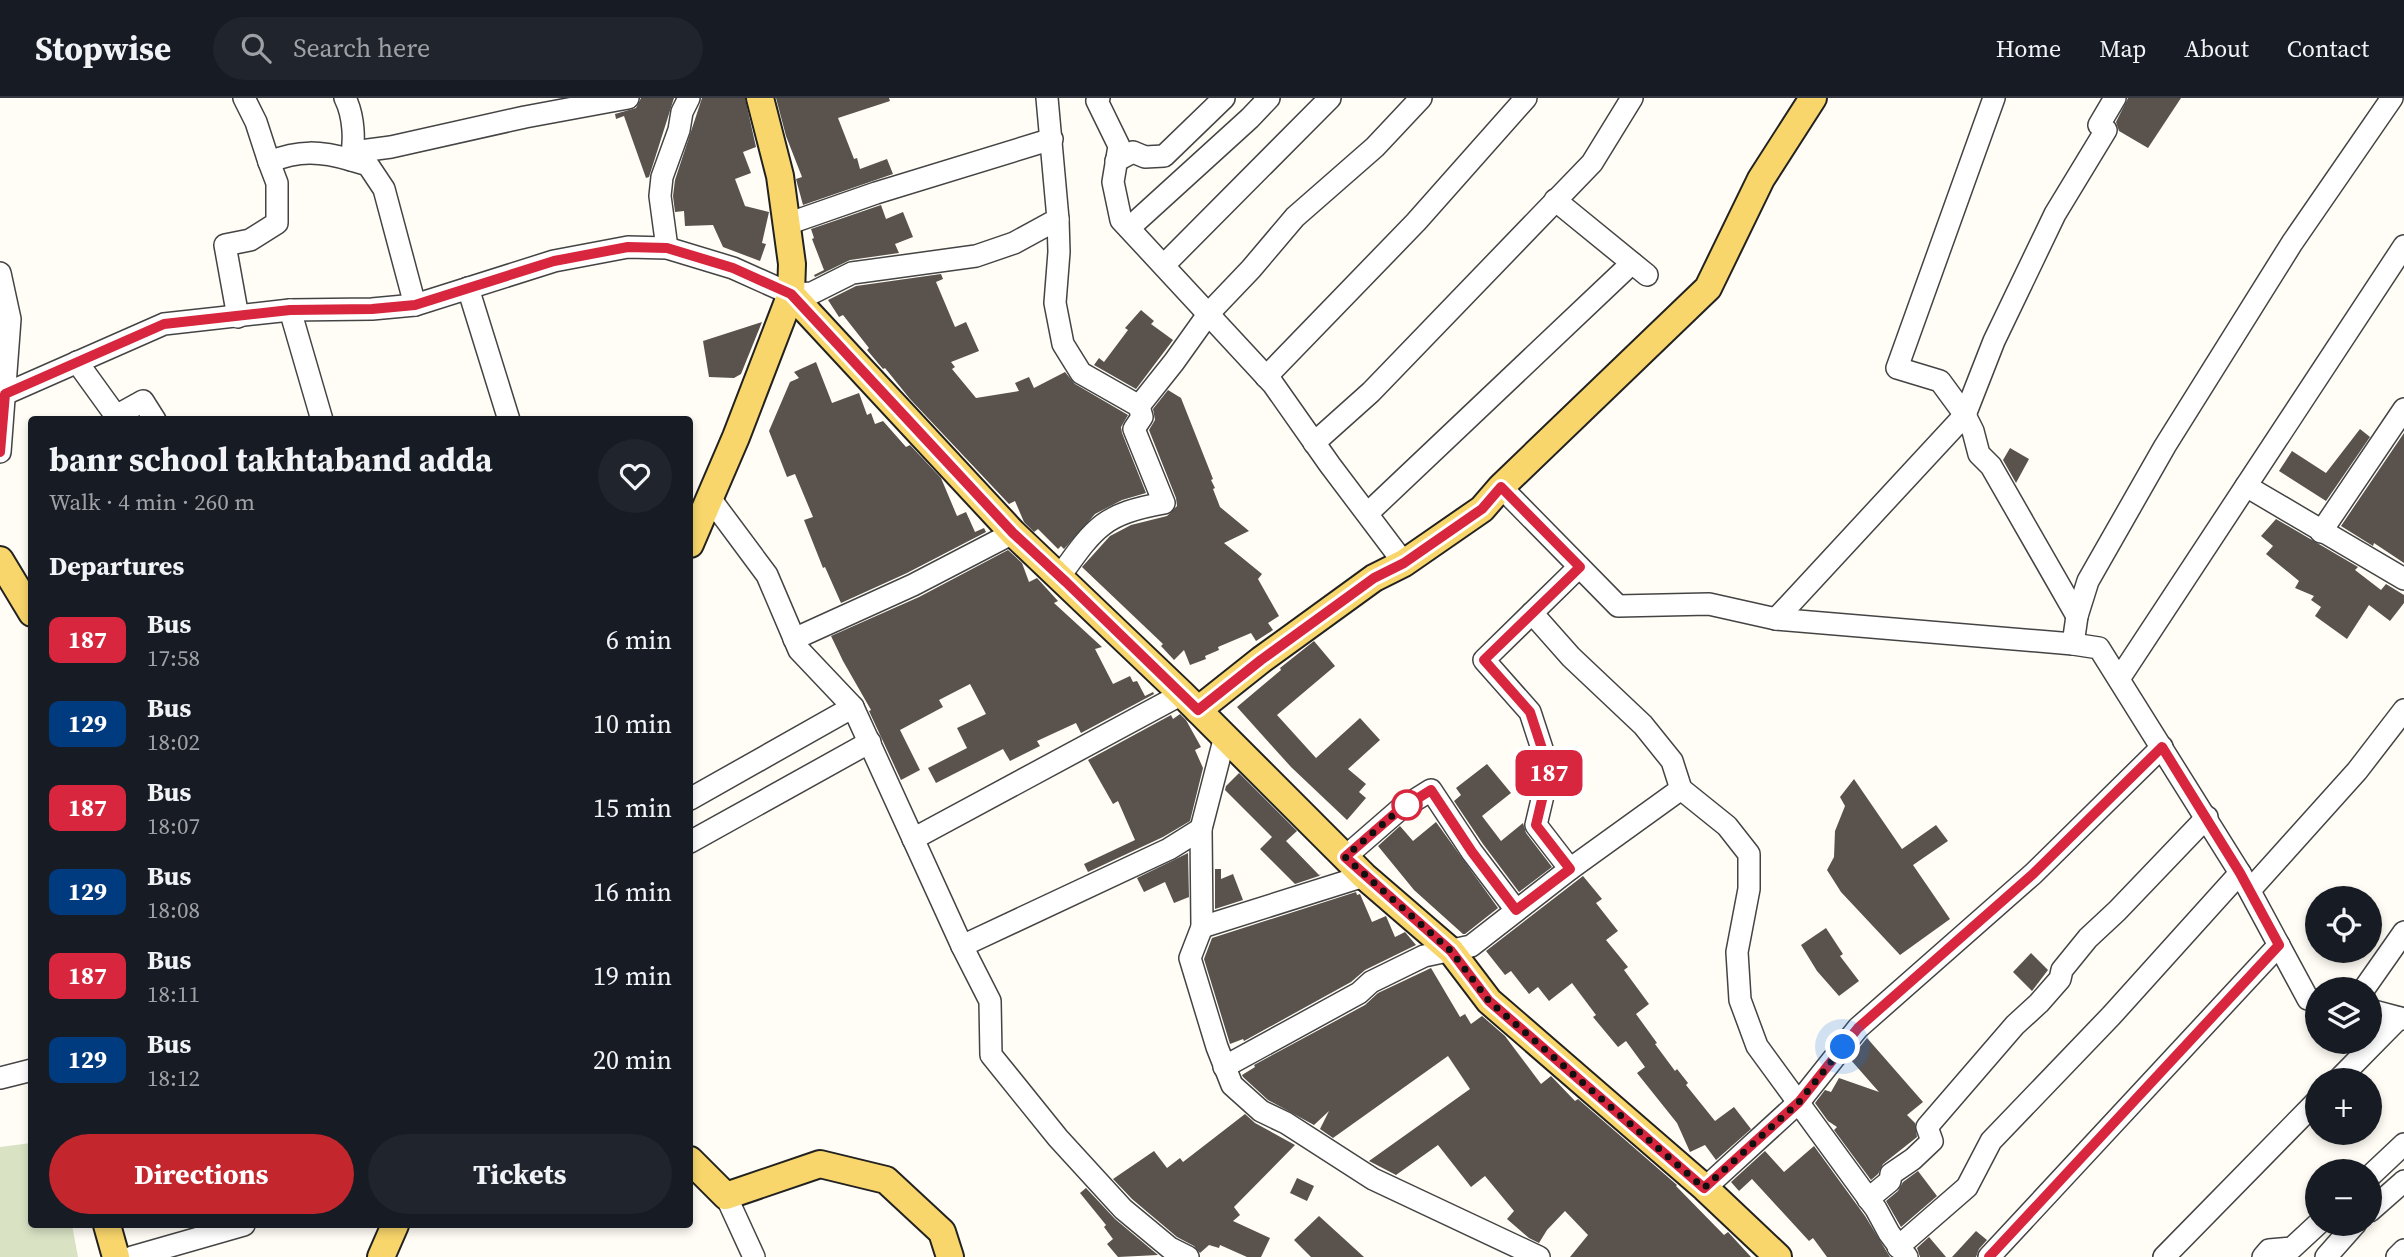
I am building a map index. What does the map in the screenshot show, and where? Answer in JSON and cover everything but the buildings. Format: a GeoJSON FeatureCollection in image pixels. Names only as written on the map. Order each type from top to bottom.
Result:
{"type":"FeatureCollection","features":[{"type":"Feature","properties":{"kind":"main road"},"geometry":{"type":"LineString","coordinates":[[693,532],[736,437],[791,294],[792,264],[780,176],[760,98]]}},
{"type":"Feature","properties":{"kind":"main road"},"geometry":{"type":"LineString","coordinates":[[1190,702],[1261,660],[1374,578],[1404,563],[1482,509],[1501,487],[1708,288],[1761,179],[1813,98]]}},
{"type":"Feature","properties":{"kind":"main road"},"geometry":{"type":"LineString","coordinates":[[791,294],[1013,533],[1225,736],[1364,876],[1451,951],[1489,1001],[1704,1188],[1778,1257]]}},
{"type":"Feature","properties":{"kind":"main road"},"geometry":{"type":"LineString","coordinates":[[0,560],[28,606]]}},
{"type":"Feature","properties":{"kind":"main road"},"geometry":{"type":"LineString","coordinates":[[693,1163],[726,1196],[820,1164],[886,1180],[942,1231],[950,1257]]}},
{"type":"Feature","properties":{"kind":"main road"},"geometry":{"type":"LineString","coordinates":[[108,1228],[116,1257]]}},
{"type":"Feature","properties":{"kind":"main road"},"geometry":{"type":"LineString","coordinates":[[380,1257],[394,1228]]}},
{"type":"Feature","properties":{"kind":"street"},"geometry":{"type":"LineString","coordinates":[[238,317],[225,245],[250,240],[277,223],[277,183],[256,122],[244,98]]}},
{"type":"Feature","properties":{"kind":"street"},"geometry":{"type":"LineString","coordinates":[[345,98],[351,111],[352,156]]}},
{"type":"Feature","properties":{"kind":"street"},"geometry":{"type":"LineString","coordinates":[[352,156],[525,117],[628,98]]}},
{"type":"Feature","properties":{"kind":"street"},"geometry":{"type":"LineString","coordinates":[[667,248],[660,196],[662,177],[689,98]]}},
{"type":"Feature","properties":{"kind":"street"},"geometry":{"type":"LineString","coordinates":[[1048,98],[1058,219],[1059,252],[1055,303],[1063,344],[1081,373],[1139,406],[1142,416],[1134,429],[1164,503],[1113,516],[1088,536],[1060,576]]}},
{"type":"Feature","properties":{"kind":"street"},"geometry":{"type":"LineString","coordinates":[[1099,98],[1097,101],[1118,146],[1113,182],[1121,220],[1266,377],[1404,563]]}},
{"type":"Feature","properties":{"kind":"street"},"geometry":{"type":"LineString","coordinates":[[1116,161],[1133,152],[1145,157],[1164,156],[1224,98]]}},
{"type":"Feature","properties":{"kind":"street"},"geometry":{"type":"LineString","coordinates":[[1129,228],[1269,98]]}},
{"type":"Feature","properties":{"kind":"street"},"geometry":{"type":"LineString","coordinates":[[1164,265],[1330,98]]}},
{"type":"Feature","properties":{"kind":"street"},"geometry":{"type":"LineString","coordinates":[[1139,406],[1209,313],[1295,217],[1375,147],[1421,98]]}},
{"type":"Feature","properties":{"kind":"street"},"geometry":{"type":"LineString","coordinates":[[1266,377],[1416,222],[1526,98]]}},
{"type":"Feature","properties":{"kind":"street"},"geometry":{"type":"LineString","coordinates":[[1314,443],[1371,392],[1592,163],[1632,98]]}},
{"type":"Feature","properties":{"kind":"street"},"geometry":{"type":"LineString","coordinates":[[1994,98],[1897,368],[1940,381],[1965,415],[1973,431],[1979,454],[1991,466],[2077,616]]}},
{"type":"Feature","properties":{"kind":"street"},"geometry":{"type":"LineString","coordinates":[[1776,619],[1965,415],[1994,341],[2055,214],[2106,130],[2099,125],[2115,98]]}},
{"type":"Feature","properties":{"kind":"street"},"geometry":{"type":"LineString","coordinates":[[2073,644],[2077,616],[2088,581],[2165,446],[2292,243],[2392,98]]}},
{"type":"Feature","properties":{"kind":"street"},"geometry":{"type":"LineString","coordinates":[[787,225],[876,193],[1052,139]]}},
{"type":"Feature","properties":{"kind":"street"},"geometry":{"type":"LineString","coordinates":[[269,162],[287,155],[325,152],[352,156],[368,165],[384,189],[415,305]]}},
{"type":"Feature","properties":{"kind":"street"},"geometry":{"type":"LineString","coordinates":[[1368,513],[1639,269],[1555,200]]}},
{"type":"Feature","properties":{"kind":"street"},"geometry":{"type":"LineString","coordinates":[[5,394],[164,324],[290,310],[372,309],[415,305],[554,261],[628,247],[667,248],[733,268],[791,294],[812,293],[852,273],[976,256],[1014,243],[1058,219]]}},
{"type":"Feature","properties":{"kind":"street"},"geometry":{"type":"LineString","coordinates":[[2119,679],[2404,246]]}},
{"type":"Feature","properties":{"kind":"street"},"geometry":{"type":"LineString","coordinates":[[0,273],[10,318],[0,452]]}},
{"type":"Feature","properties":{"kind":"street"},"geometry":{"type":"LineString","coordinates":[[468,288],[508,416]]}},
{"type":"Feature","properties":{"kind":"street"},"geometry":{"type":"LineString","coordinates":[[290,310],[320,416]]}},
{"type":"Feature","properties":{"kind":"street"},"geometry":{"type":"LineString","coordinates":[[77,362],[116,416],[143,401],[152,416]]}},
{"type":"Feature","properties":{"kind":"street"},"geometry":{"type":"LineString","coordinates":[[2321,531],[2404,409]]}},
{"type":"Feature","properties":{"kind":"street"},"geometry":{"type":"LineString","coordinates":[[2246,486],[2404,579]]}},
{"type":"Feature","properties":{"kind":"street"},"geometry":{"type":"LineString","coordinates":[[1501,487],[1618,606],[1709,604],[1776,619],[2099,648],[2207,817],[2305,993]]}},
{"type":"Feature","properties":{"kind":"street"},"geometry":{"type":"LineString","coordinates":[[709,497],[767,575],[799,650],[853,707],[962,946],[990,1001],[991,1055],[1058,1138],[1123,1209],[1170,1248],[1188,1257]]}},
{"type":"Feature","properties":{"kind":"street"},"geometry":{"type":"LineString","coordinates":[[794,639],[913,585],[1013,533]]}},
{"type":"Feature","properties":{"kind":"street"},"geometry":{"type":"LineString","coordinates":[[1570,869],[1536,825],[1549,770],[1530,712],[1484,660],[1580,567]]}},
{"type":"Feature","properties":{"kind":"street"},"geometry":{"type":"LineString","coordinates":[[1532,613],[1571,657],[1643,725],[1672,761],[1681,789],[1727,826],[1749,854],[1749,889],[1737,952],[1740,1000],[1756,1046],[1876,1209],[1902,1252],[1967,1186],[1991,1141],[2357,771],[2404,710]]}},
{"type":"Feature","properties":{"kind":"street"},"geometry":{"type":"LineString","coordinates":[[913,839],[1190,702]]}},
{"type":"Feature","properties":{"kind":"street"},"geometry":{"type":"LineString","coordinates":[[693,797],[853,707]]}},
{"type":"Feature","properties":{"kind":"street"},"geometry":{"type":"LineString","coordinates":[[1225,736],[1202,829],[1202,927],[1190,958],[1232,1085],[1261,1111],[1286,1123],[1373,1179],[1539,1257]]}},
{"type":"Feature","properties":{"kind":"street"},"geometry":{"type":"LineString","coordinates":[[693,840],[870,742]]}},
{"type":"Feature","properties":{"kind":"street"},"geometry":{"type":"LineString","coordinates":[[1704,1188],[1799,1102],[1858,1028],[2033,874],[2162,747]]}},
{"type":"Feature","properties":{"kind":"street"},"geometry":{"type":"LineString","coordinates":[[1224,1067],[1359,993],[1371,982],[1424,956],[1471,946],[1570,869],[1681,789]]}},
{"type":"Feature","properties":{"kind":"street"},"geometry":{"type":"LineString","coordinates":[[1345,857],[1399,810],[1431,790],[1472,852],[1516,910]]}},
{"type":"Feature","properties":{"kind":"street"},"geometry":{"type":"LineString","coordinates":[[1868,1199],[1890,1181],[1891,1174],[1913,1159],[1932,1141],[1927,1127],[1958,1088],[2060,979],[2062,970],[2088,938],[2207,817]]}},
{"type":"Feature","properties":{"kind":"street"},"geometry":{"type":"LineString","coordinates":[[962,946],[1169,849],[1202,829]]}},
{"type":"Feature","properties":{"kind":"street"},"geometry":{"type":"LineString","coordinates":[[1202,927],[1364,876]]}},
{"type":"Feature","properties":{"kind":"street"},"geometry":{"type":"LineString","coordinates":[[2372,977],[2404,932]]}},
{"type":"Feature","properties":{"kind":"street"},"geometry":{"type":"LineString","coordinates":[[1989,1257],[2279,945]]}},
{"type":"Feature","properties":{"kind":"street"},"geometry":{"type":"LineString","coordinates":[[2382,1013],[2401,1018]]}},
{"type":"Feature","properties":{"kind":"street"},"geometry":{"type":"LineString","coordinates":[[2350,1068],[2401,1018]]}},
{"type":"Feature","properties":{"kind":"street"},"geometry":{"type":"LineString","coordinates":[[0,1078],[28,1071]]}},
{"type":"Feature","properties":{"kind":"street"},"geometry":{"type":"LineString","coordinates":[[2164,1257],[2305,1113]]}},
{"type":"Feature","properties":{"kind":"street"},"geometry":{"type":"LineString","coordinates":[[2382,1165],[2404,1144]]}},
{"type":"Feature","properties":{"kind":"street"},"geometry":{"type":"LineString","coordinates":[[2382,1200],[2404,1181]]}},
{"type":"Feature","properties":{"kind":"street"},"geometry":{"type":"LineString","coordinates":[[726,1196],[754,1257]]}},
{"type":"Feature","properties":{"kind":"street"},"geometry":{"type":"LineString","coordinates":[[132,1257],[234,1228]]}},
{"type":"Feature","properties":{"kind":"street"},"geometry":{"type":"LineString","coordinates":[[2263,1257],[2269,1250],[2292,1248],[2305,1236]]}},
{"type":"Feature","properties":{"kind":"street"},"geometry":{"type":"LineString","coordinates":[[2326,1257],[2345,1236]]}},
{"type":"Feature","properties":{"kind":"street"},"geometry":{"type":"LineString","coordinates":[[2397,1257],[2404,1250]]}},
{"type":"Feature","properties":{"kind":"green space"},"geometry":{"type":"Polygon","coordinates":[[[28,1143],[28,1228],[73,1228],[78,1257],[0,1257],[0,1147],[28,1143]]]}},
{"type":"Feature","properties":{"kind":"bus line","name":"187"},"geometry":{"type":"LineString","coordinates":[[0,452],[5,394],[164,324],[290,310],[372,309],[415,305],[554,261],[628,247],[667,248],[733,268],[791,294],[1013,533],[1198,710],[1261,660],[1374,578],[1404,563],[1482,509],[1501,487],[1580,567],[1484,660],[1530,712],[1549,770],[1536,825],[1570,869],[1516,910],[1472,852],[1431,790],[1399,810],[1345,857],[1451,951],[1489,1001],[1704,1188],[1799,1102],[1858,1028],[2033,874],[2162,747],[2240,873],[2279,945],[1989,1257]]}},
{"type":"Feature","properties":{"kind":"route"},"geometry":{"type":"LineString","coordinates":[[1407,805],[1415,800],[1399,810],[1345,857],[1451,951],[1489,1001],[1704,1188],[1799,1102],[1843,1047]]}}]}
